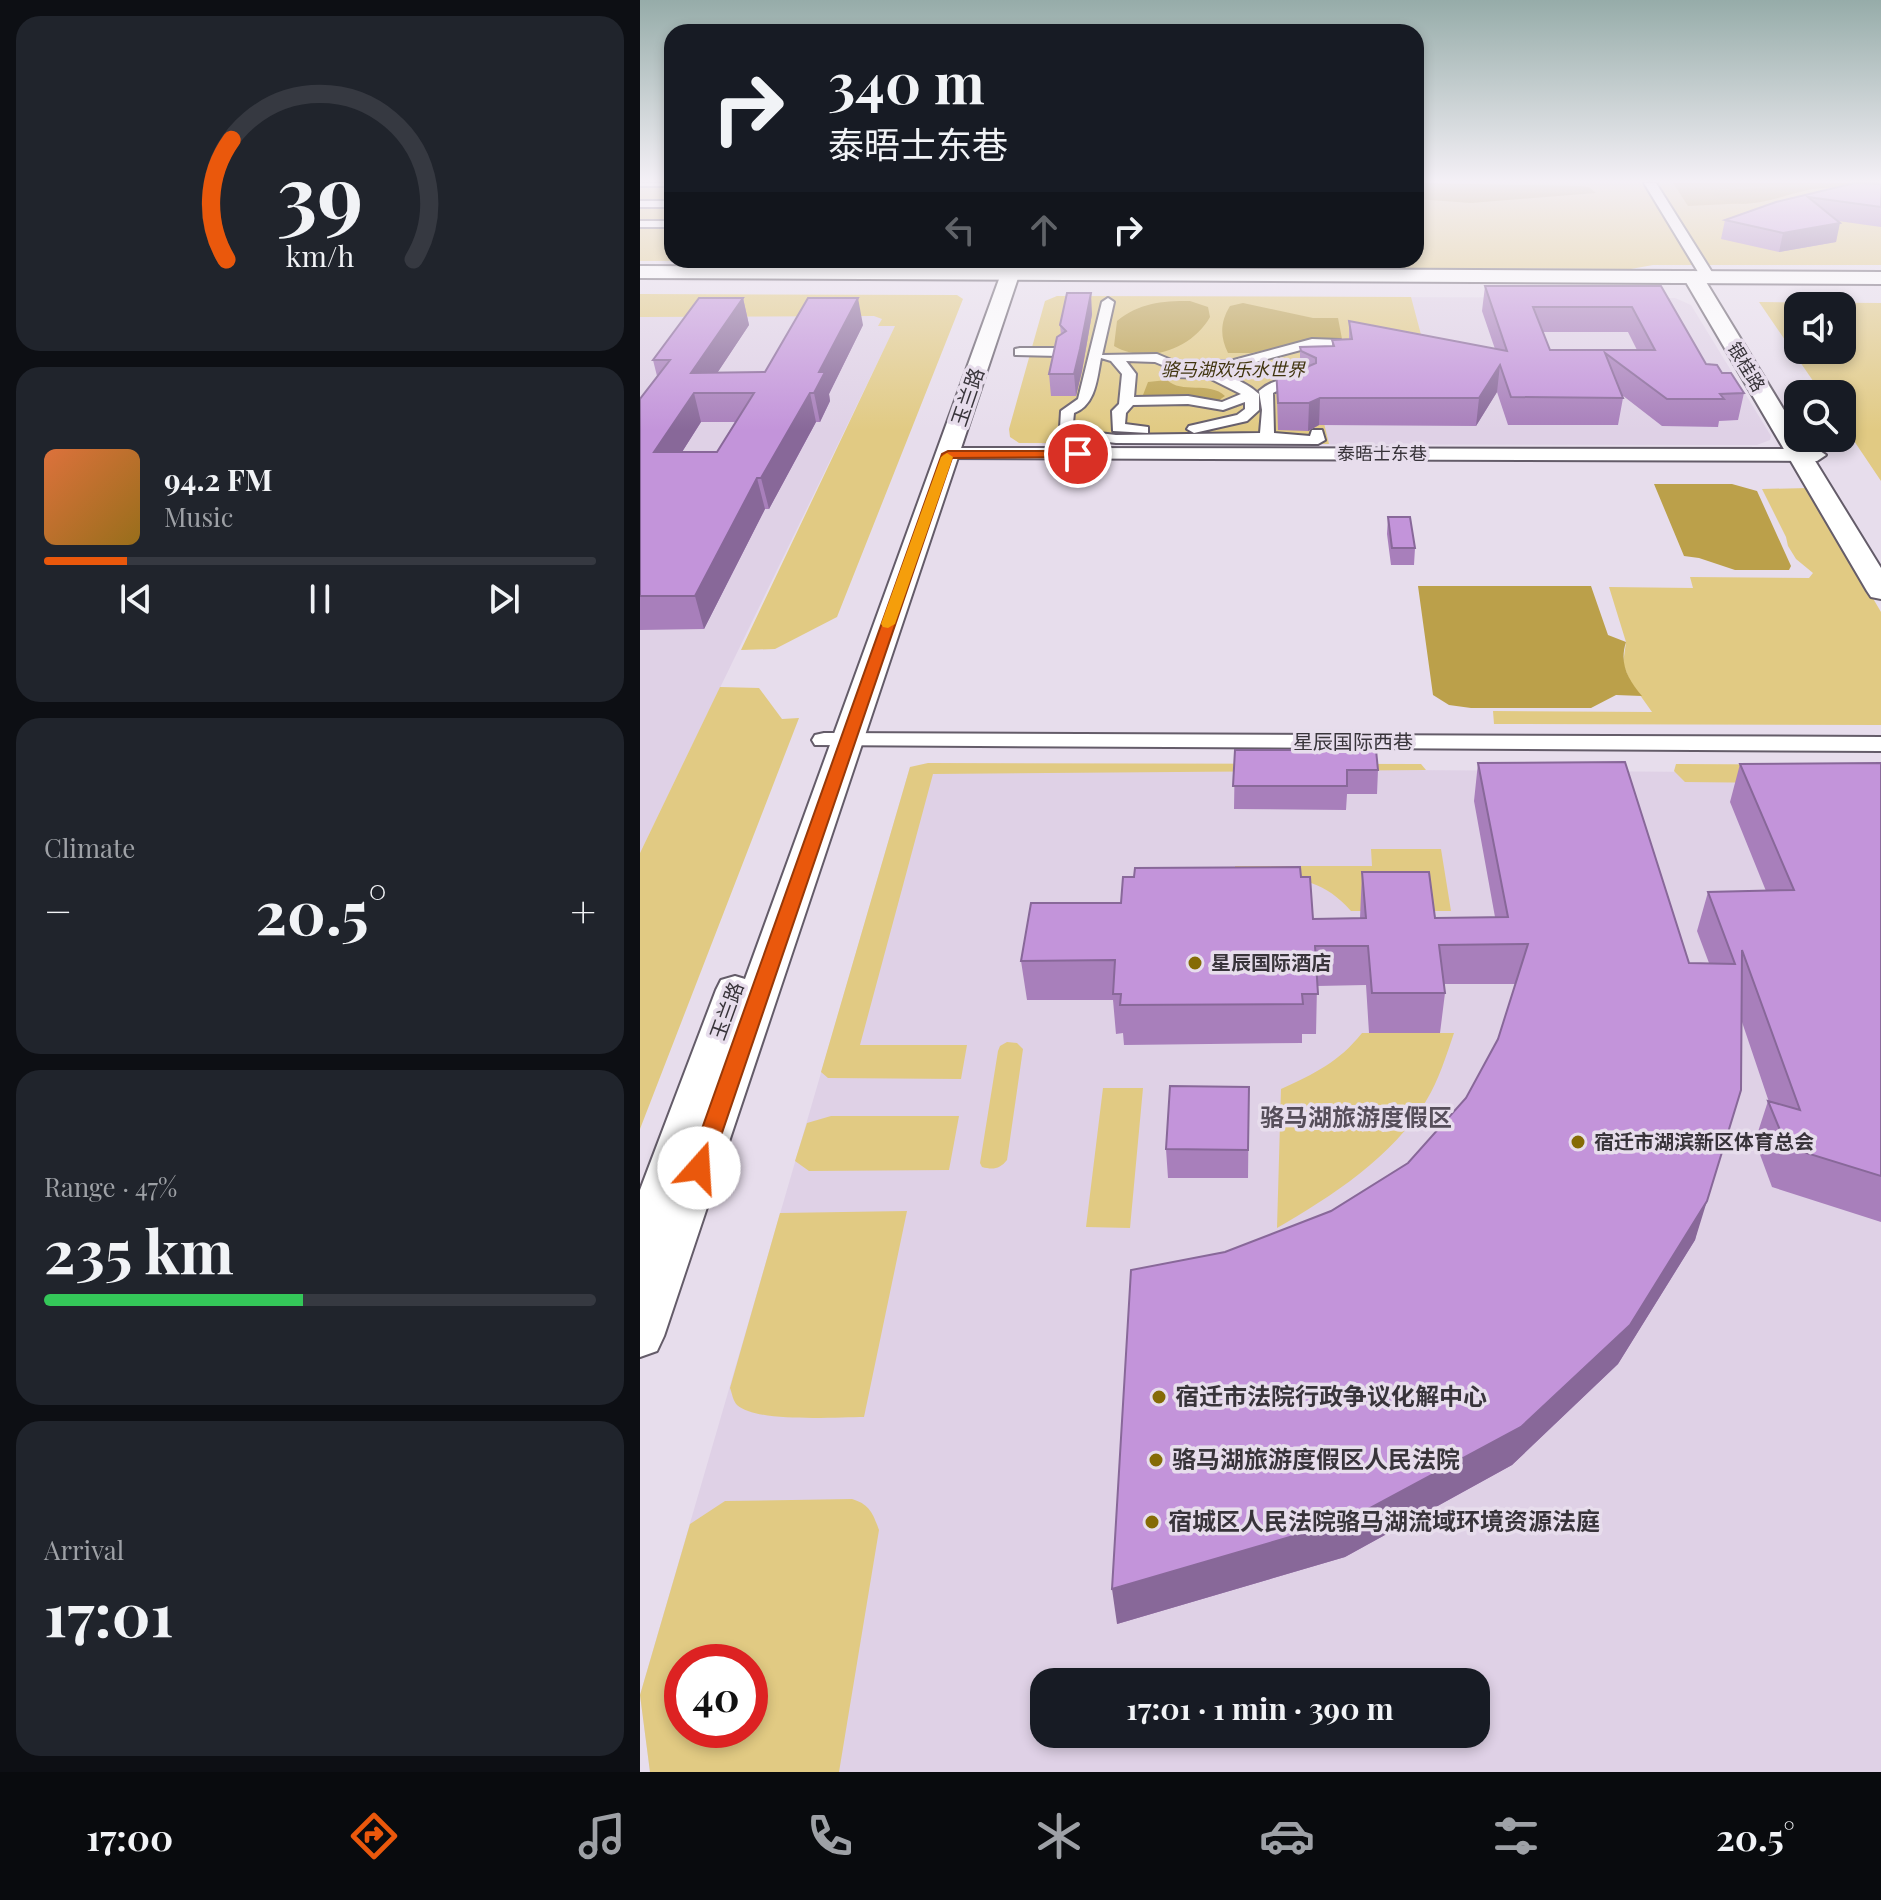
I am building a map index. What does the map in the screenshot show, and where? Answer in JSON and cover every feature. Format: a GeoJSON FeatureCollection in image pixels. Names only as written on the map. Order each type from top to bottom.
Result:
{"type":"FeatureCollection","features":[{"type":"Feature","properties":{"kind":"main road"},"geometry":{"type":"LineString","coordinates":[[640,272],[1881,286]]}},
{"type":"Feature","properties":{"kind":"main road"},"geometry":{"type":"LineString","coordinates":[[640,283],[1002,275]]}},
{"type":"Feature","properties":{"kind":"main road"},"geometry":{"type":"LineString","coordinates":[[1703,282],[1881,278]]}},
{"type":"Feature","properties":{"kind":"street","name":"银桂路"},"geometry":{"type":"LineString","coordinates":[[1692,266],[1784,403]]}},
{"type":"Feature","properties":{"kind":"street","name":"银桂路"},"geometry":{"type":"LineString","coordinates":[[1694,266],[1784,411]]}},
{"type":"Feature","properties":{"kind":"street","name":"玉兰路"},"geometry":{"type":"LineString","coordinates":[[640,1251],[948,454],[1002,275]]}},
{"type":"Feature","properties":{"kind":"street","name":"玉兰路"},"geometry":{"type":"LineString","coordinates":[[640,1336],[836,740],[1002,275]]}},
{"type":"Feature","properties":{"kind":"street"},"geometry":{"type":"LineString","coordinates":[[1108,302],[1085,399],[1079,407],[1068,411],[1065,425],[1097,437],[1116,439],[1251,438],[1267,435],[1283,441],[1318,440],[1317,433]]}},
{"type":"Feature","properties":{"kind":"street"},"geometry":{"type":"LineString","coordinates":[[1094,354],[1122,365],[1157,358],[1174,366],[1230,365],[1317,342],[1340,344]]}},
{"type":"Feature","properties":{"kind":"street"},"geometry":{"type":"LineString","coordinates":[[1020,352],[1059,352]]}},
{"type":"Feature","properties":{"kind":"street"},"geometry":{"type":"LineString","coordinates":[[1264,356],[1281,367],[1289,383]]}},
{"type":"Feature","properties":{"kind":"street"},"geometry":{"type":"LineString","coordinates":[[1122,365],[1127,401],[1119,411],[1118,428],[1122,430],[1193,429],[1242,418],[1252,410],[1252,394]]}},
{"type":"Feature","properties":{"kind":"street"},"geometry":{"type":"LineString","coordinates":[[1181,374],[1211,374],[1252,394]]}},
{"type":"Feature","properties":{"kind":"street"},"geometry":{"type":"LineString","coordinates":[[1267,435],[1269,410],[1266,391],[1280,383],[1307,387]]}},
{"type":"Feature","properties":{"kind":"street"},"geometry":{"type":"LineString","coordinates":[[1127,401],[1188,400],[1223,406],[1252,394]]}},
{"type":"Feature","properties":{"kind":"street","name":"泰晤士东巷"},"geometry":{"type":"LineString","coordinates":[[948,454],[1784,449]]}},
{"type":"Feature","properties":{"kind":"street","name":"银桂路"},"geometry":{"type":"LineString","coordinates":[[1810,452],[1881,559]]}},
{"type":"Feature","properties":{"kind":"street","name":"银桂路"},"geometry":{"type":"LineString","coordinates":[[1810,452],[1881,591]]}},
{"type":"Feature","properties":{"kind":"street","name":"星辰国际西巷"},"geometry":{"type":"LineString","coordinates":[[836,740],[1881,744]]}},
{"type":"Feature","properties":{"kind":"shaded area"},"geometry":{"type":"Polygon","coordinates":[[[1073,296],[1675,298],[1691,305],[1771,436],[1770,440],[1757,445],[1042,444],[1073,296]]]}},
{"type":"Feature","properties":{"kind":"shaded area"},"geometry":{"type":"Polygon","coordinates":[[[1190,301],[1208,307],[1210,317],[1192,338],[1168,351],[1154,354],[1127,352],[1114,346],[1117,321],[1125,315],[1151,304],[1190,301]]]}},
{"type":"Feature","properties":{"kind":"shaded area"},"geometry":{"type":"Polygon","coordinates":[[[1243,303],[1313,318],[1338,318],[1342,339],[1314,340],[1251,353],[1228,353],[1222,335],[1224,318],[1230,306],[1243,303]]]}},
{"type":"Feature","properties":{"kind":"shaded area"},"geometry":{"type":"Polygon","coordinates":[[[640,308],[902,312],[640,853],[640,308]]]}},
{"type":"Feature","properties":{"kind":"shaded area"},"geometry":{"type":"Polygon","coordinates":[[[1167,380],[1180,386],[1212,389],[1225,396],[1215,403],[1143,395],[1148,382],[1167,380]]]}},
{"type":"Feature","properties":{"kind":"shaded area"},"geometry":{"type":"Polygon","coordinates":[[[1654,484],[1732,484],[1757,491],[1791,566],[1789,570],[1735,570],[1684,556],[1654,484]]]}},
{"type":"Feature","properties":{"kind":"shaded area"},"geometry":{"type":"Polygon","coordinates":[[[1418,586],[1591,586],[1608,635],[1626,642],[1626,671],[1642,696],[1616,695],[1591,708],[1471,708],[1449,705],[1433,695],[1418,586]]]}},
{"type":"Feature","properties":{"kind":"shaded area"},"geometry":{"type":"Polygon","coordinates":[[[910,767],[1881,773],[1881,1772],[650,1772],[640,1695],[910,767]]]}},
{"type":"Feature","properties":{"kind":"green space"},"geometry":{"type":"Polygon","coordinates":[[[1649,266],[1631,269],[1348,268],[1649,266]]]}},
{"type":"Feature","properties":{"kind":"green space"},"geometry":{"type":"Polygon","coordinates":[[[640,294],[957,295],[963,299],[837,617],[775,649],[741,650],[895,326],[878,326],[882,319],[874,316],[640,317],[640,294]]]}},
{"type":"Feature","properties":{"kind":"green space","name":"骆马湖欢乐水世界"},"geometry":{"type":"Polygon","coordinates":[[[1057,296],[1411,297],[1424,346],[1311,369],[1329,444],[1019,443],[1010,437],[1009,429],[1045,301],[1057,296]]]}},
{"type":"Feature","properties":{"kind":"green space"},"geometry":{"type":"Polygon","coordinates":[[[1759,302],[1784,302],[1784,339],[1759,302]]]}},
{"type":"Feature","properties":{"kind":"green space"},"geometry":{"type":"Polygon","coordinates":[[[1856,303],[1881,303],[1881,481],[1856,444],[1856,380],[1812,380],[1801,364],[1856,364],[1856,303]]]}},
{"type":"Feature","properties":{"kind":"green space"},"geometry":{"type":"Polygon","coordinates":[[[1808,488],[1881,612],[1881,725],[1494,724],[1493,711],[1652,712],[1630,681],[1623,664],[1626,642],[1609,587],[1693,588],[1690,577],[1809,578],[1813,573],[1796,559],[1788,546],[1762,489],[1808,488]]]}},
{"type":"Feature","properties":{"kind":"green space"},"geometry":{"type":"Polygon","coordinates":[[[720,687],[759,688],[782,719],[799,718],[640,1129],[640,853],[720,687]]]}},
{"type":"Feature","properties":{"kind":"green space"},"geometry":{"type":"Polygon","coordinates":[[[928,763],[1421,764],[1426,770],[933,774],[860,1045],[967,1045],[961,1079],[828,1078],[821,1072],[910,767],[928,763]]]}},
{"type":"Feature","properties":{"kind":"green space"},"geometry":{"type":"Polygon","coordinates":[[[1676,764],[1881,765],[1881,784],[1685,782],[1674,771],[1676,764]]]}},
{"type":"Feature","properties":{"kind":"green space"},"geometry":{"type":"Polygon","coordinates":[[[1371,849],[1441,849],[1451,911],[1351,911],[1338,898],[1312,883],[1285,878],[1236,877],[1235,866],[1372,866],[1371,849]]]}},
{"type":"Feature","properties":{"kind":"green space"},"geometry":{"type":"Polygon","coordinates":[[[1362,1033],[1454,1033],[1431,1093],[1397,1140],[1340,1189],[1277,1228],[1281,1089],[1325,1066],[1362,1033]]]}},
{"type":"Feature","properties":{"kind":"green space"},"geometry":{"type":"Polygon","coordinates":[[[1007,1042],[1017,1043],[1023,1049],[1007,1160],[999,1167],[986,1168],[980,1163],[998,1051],[1007,1042]]]}},
{"type":"Feature","properties":{"kind":"green space"},"geometry":{"type":"Polygon","coordinates":[[[1103,1088],[1143,1088],[1130,1228],[1086,1227],[1103,1088]]]}},
{"type":"Feature","properties":{"kind":"green space"},"geometry":{"type":"Polygon","coordinates":[[[831,1116],[959,1116],[949,1170],[809,1171],[795,1161],[807,1123],[831,1116]]]}},
{"type":"Feature","properties":{"kind":"green space"},"geometry":{"type":"Polygon","coordinates":[[[907,1211],[864,1417],[779,1417],[747,1411],[737,1405],[730,1388],[780,1213],[907,1211]]]}},
{"type":"Feature","properties":{"kind":"green space"},"geometry":{"type":"Polygon","coordinates":[[[852,1499],[870,1510],[879,1530],[839,1772],[650,1772],[640,1695],[690,1524],[725,1501],[852,1499]]]}},
{"type":"Feature","properties":{"kind":"building"},"geometry":{"type":"Polygon","coordinates":[[[1485,286],[1661,286],[1706,364],[1717,365],[1722,373],[1731,373],[1744,393],[1720,394],[1724,399],[1667,399],[1605,353],[1623,398],[1511,397],[1500,365],[1479,398],[1320,398],[1309,403],[1278,403],[1276,368],[1286,365],[1307,367],[1316,363],[1316,358],[1301,351],[1300,347],[1334,346],[1332,340],[1352,339],[1349,321],[1507,351],[1485,286]],[[1533,307],[1550,350],[1655,350],[1632,307],[1533,307]]]}},
{"type":"Feature","properties":{"kind":"building"},"geometry":{"type":"Polygon","coordinates":[[[1067,293],[1091,293],[1080,349],[1074,374],[1049,374],[1057,337],[1066,331],[1060,325],[1067,293]]]}},
{"type":"Feature","properties":{"kind":"building"},"geometry":{"type":"Polygon","coordinates":[[[699,298],[743,298],[691,373],[765,372],[808,298],[858,298],[819,372],[825,372],[814,393],[810,393],[761,478],[757,478],[695,596],[640,596],[640,399],[670,360],[653,360],[699,298]],[[694,393],[654,452],[717,452],[754,393],[694,393]]]}},
{"type":"Feature","properties":{"kind":"building"},"geometry":{"type":"Polygon","coordinates":[[[1388,517],[1410,517],[1415,548],[1392,548],[1388,517]]]}},
{"type":"Feature","properties":{"kind":"building"},"geometry":{"type":"Polygon","coordinates":[[[1235,750],[1376,750],[1378,770],[1347,770],[1347,786],[1233,786],[1235,750]]]}},
{"type":"Feature","properties":{"kind":"building"},"geometry":{"type":"Polygon","coordinates":[[[1625,762],[1689,963],[1735,964],[1708,892],[1794,890],[1740,764],[1881,763],[1881,1176],[1787,1147],[1768,1101],[1800,1110],[1742,950],[1741,1090],[1707,1201],[1630,1325],[1521,1427],[1348,1520],[1112,1589],[1131,1270],[1225,1252],[1331,1211],[1408,1163],[1466,1098],[1498,1039],[1528,944],[1439,945],[1445,993],[1372,993],[1368,946],[1315,946],[1318,994],[1302,994],[1303,1004],[1120,1005],[1121,994],[1113,994],[1115,960],[1021,961],[1031,903],[1121,903],[1123,877],[1134,877],[1135,868],[1300,867],[1301,877],[1310,877],[1313,919],[1366,918],[1362,872],[1429,872],[1435,918],[1508,917],[1478,763],[1625,762]]]}},
{"type":"Feature","properties":{"kind":"building"},"geometry":{"type":"Polygon","coordinates":[[[1170,1086],[1249,1087],[1248,1150],[1166,1149],[1170,1086]]]}},
{"type":"Feature","properties":{"kind":"slow traffic"},"geometry":{"type":"LineString","coordinates":[[888,624],[947,457]]}},
{"type":"Feature","properties":{"kind":"place","name":"星辰国际酒店"},"geometry":{"type":"Point","coordinates":[1195,963]}},
{"type":"Feature","properties":{"kind":"place","name":"宿迁市湖滨新区体育总会"},"geometry":{"type":"Point","coordinates":[1578,1142]}},
{"type":"Feature","properties":{"kind":"place","name":"宿迁市法院行政争议化解中心"},"geometry":{"type":"Point","coordinates":[1159,1397]}},
{"type":"Feature","properties":{"kind":"place","name":"骆马湖旅游度假区人民法院"},"geometry":{"type":"Point","coordinates":[1156,1460]}},
{"type":"Feature","properties":{"kind":"place","name":"宿城区人民法院骆马湖流域环境资源法庭"},"geometry":{"type":"Point","coordinates":[1152,1522]}},
{"type":"Feature","properties":{"kind":"district","name":"骆马湖旅游度假区"},"geometry":{"type":"Point","coordinates":[1356,1118]}},
{"type":"Feature","properties":{"kind":"route"},"geometry":{"type":"LineString","coordinates":[[699,1168],[948,454],[1078,454]]}}]}
